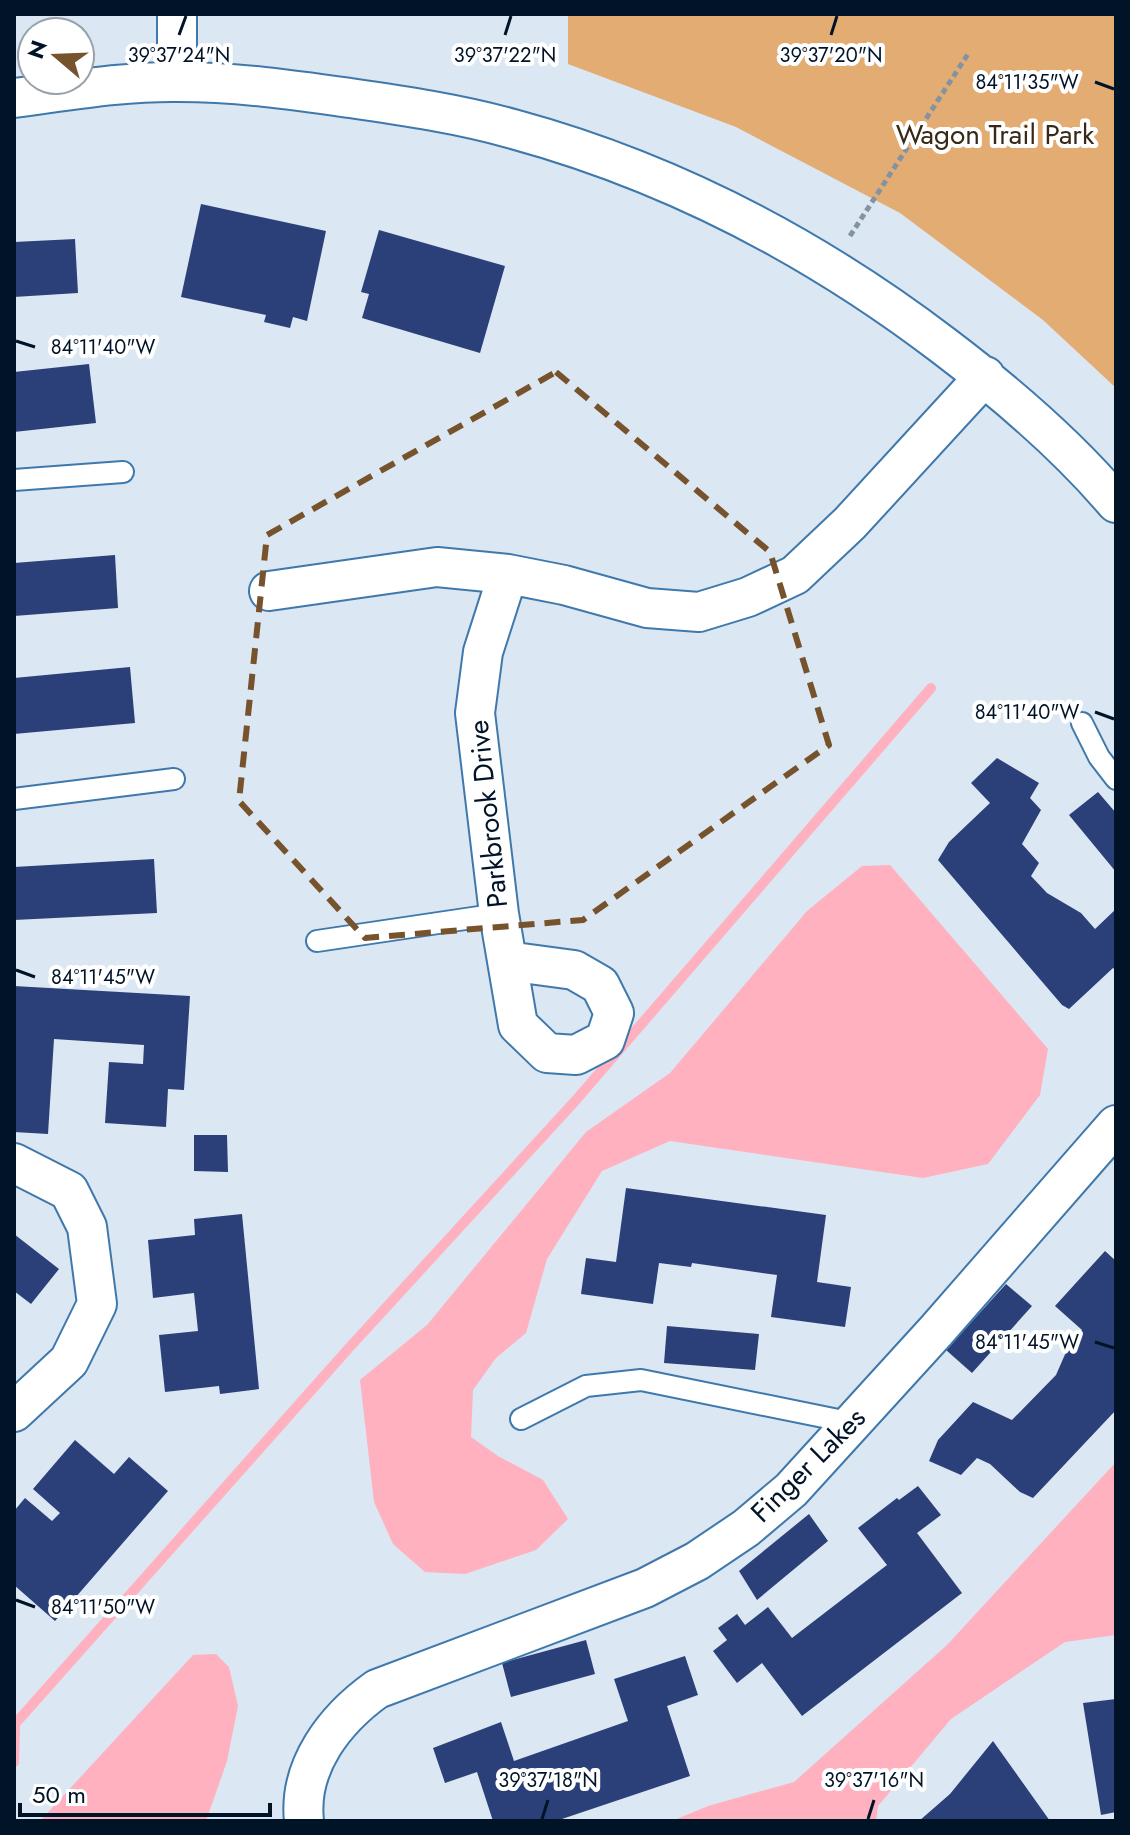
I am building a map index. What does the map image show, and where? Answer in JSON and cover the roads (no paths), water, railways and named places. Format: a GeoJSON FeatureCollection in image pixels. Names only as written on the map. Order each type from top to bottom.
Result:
{"type":"FeatureCollection","features":[{"type":"Feature","properties":{"kind":"street"},"geometry":{"type":"LineString","coordinates":[[177,14],[177,81]]}},
{"type":"Feature","properties":{"kind":"street"},"geometry":{"type":"LineString","coordinates":[[14,98],[98,86],[177,81],[260,85],[428,109],[512,128],[593,153],[674,185],[770,231],[841,272],[985,376],[1081,462],[1116,503]]}},
{"type":"Feature","properties":{"kind":"street"},"geometry":{"type":"LineString","coordinates":[[269,591],[437,567],[508,574],[564,585],[647,608],[699,612],[748,597],[795,575],[850,523],[985,376]]}},
{"type":"Feature","properties":{"kind":"street","name":"Parkbrook Drive"},"geometry":{"type":"LineString","coordinates":[[507,961],[475,713],[483,652],[508,574]]}},
{"type":"Feature","properties":{"kind":"street","name":"Finger Lakes"},"geometry":{"type":"LineString","coordinates":[[304,1821],[307,1785],[316,1756],[332,1730],[352,1707],[377,1689],[645,1588],[697,1561],[746,1528],[791,1490],[1116,1125]]}},
{"type":"Feature","properties":{"kind":"street"},"geometry":{"type":"LineString","coordinates":[[14,1163],[69,1191],[87,1227],[97,1304],[69,1361],[14,1412]]}},
{"type":"Feature","properties":{"kind":"lane"},"geometry":{"type":"LineString","coordinates":[[14,480],[123,472]]}},
{"type":"Feature","properties":{"kind":"lane"},"geometry":{"type":"LineString","coordinates":[[1082,723],[1099,757],[1116,779]]}},
{"type":"Feature","properties":{"kind":"lane"},"geometry":{"type":"LineString","coordinates":[[14,799],[174,779]]}},
{"type":"Feature","properties":{"kind":"lane"},"geometry":{"type":"LineString","coordinates":[[317,941],[499,914]]}},
{"type":"Feature","properties":{"kind":"lane"},"geometry":{"type":"LineString","coordinates":[[521,1419],[586,1386],[641,1380],[853,1423]]}},
{"type":"Feature","properties":{"kind":"waterway"},"geometry":{"type":"LineString","coordinates":[[14,1762],[15,1724],[348,1349],[576,1100],[931,688]]}},
{"type":"Feature","properties":{"kind":"park label","name":"Wagon Trail Park"},"geometry":{"type":"Point","coordinates":[995,134]}}]}
